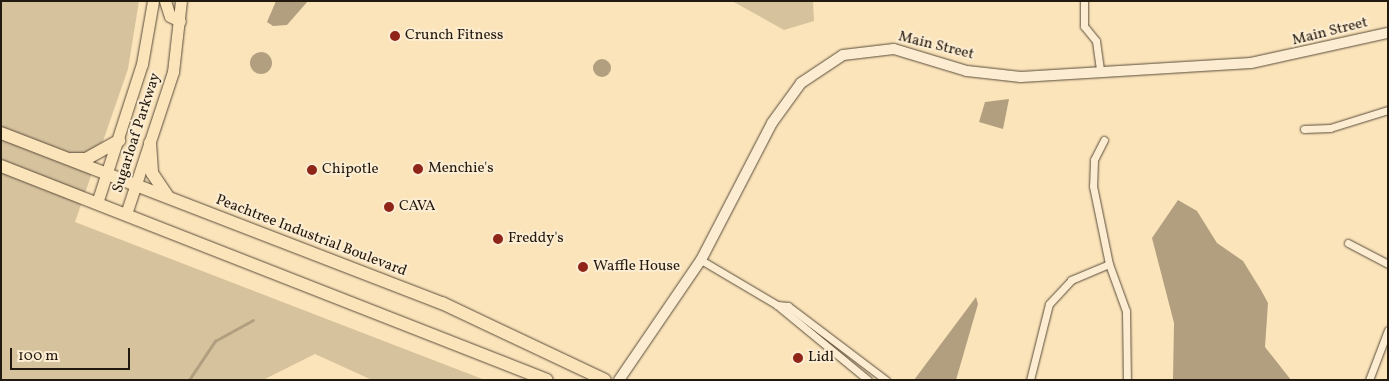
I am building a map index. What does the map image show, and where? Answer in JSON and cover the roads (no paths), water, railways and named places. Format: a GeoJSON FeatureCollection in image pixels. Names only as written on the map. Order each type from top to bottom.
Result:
{"type":"FeatureCollection","features":[{"type":"Feature","properties":{"kind":"highway","name":"Peachtree Industrial Boulevard"},"geometry":{"type":"LineString","coordinates":[[1,133],[107,176],[442,303],[605,380]]}},
{"type":"Feature","properties":{"kind":"highway"},"geometry":{"type":"LineString","coordinates":[[67,159],[86,159],[119,141]]}},
{"type":"Feature","properties":{"kind":"highway"},"geometry":{"type":"LineString","coordinates":[[150,143],[152,173],[170,199]]}},
{"type":"Feature","properties":{"kind":"highway"},"geometry":{"type":"LineString","coordinates":[[1,166],[548,380]]}},
{"type":"Feature","properties":{"kind":"main road","name":"Sugarloaf Parkway"},"geometry":{"type":"LineString","coordinates":[[97,203],[119,141],[142,64],[153,1]]}},
{"type":"Feature","properties":{"kind":"main road"},"geometry":{"type":"LineString","coordinates":[[165,1],[170,16],[180,21]]}},
{"type":"Feature","properties":{"kind":"main road","name":"Sugarloaf Parkway"},"geometry":{"type":"LineString","coordinates":[[126,214],[173,72],[181,1]]}},
{"type":"Feature","properties":{"kind":"street"},"geometry":{"type":"LineString","coordinates":[[1084,1],[1084,26],[1096,42],[1100,72]]}},
{"type":"Feature","properties":{"kind":"street","name":"Main Street"},"geometry":{"type":"LineString","coordinates":[[619,380],[701,260],[772,123],[801,83],[843,55],[894,49],[997,76],[1100,72],[1259,62],[1388,33]]}},
{"type":"Feature","properties":{"kind":"street"},"geometry":{"type":"LineString","coordinates":[[1304,129],[1330,128],[1388,110]]}},
{"type":"Feature","properties":{"kind":"street"},"geometry":{"type":"LineString","coordinates":[[1104,140],[1094,160],[1093,186],[1110,264],[1126,311],[1127,380]]}},
{"type":"Feature","properties":{"kind":"street"},"geometry":{"type":"LineString","coordinates":[[1348,244],[1388,264]]}},
{"type":"Feature","properties":{"kind":"street"},"geometry":{"type":"LineString","coordinates":[[701,260],[777,305],[868,380]]}},
{"type":"Feature","properties":{"kind":"street"},"geometry":{"type":"LineString","coordinates":[[1030,380],[1049,304],[1071,280],[1110,264]]}},
{"type":"Feature","properties":{"kind":"street"},"geometry":{"type":"LineString","coordinates":[[777,305],[788,306],[886,380]]}},
{"type":"Feature","properties":{"kind":"street"},"geometry":{"type":"LineString","coordinates":[[1369,380],[1388,330]]}},
{"type":"Feature","properties":{"kind":"waterway"},"geometry":{"type":"LineString","coordinates":[[189,380],[215,341],[253,320]]}},
{"type":"Feature","properties":{"kind":"place","name":"Crunch Fitness"},"geometry":{"type":"Point","coordinates":[395,36]}},
{"type":"Feature","properties":{"kind":"place","name":"Menchie's"},"geometry":{"type":"Point","coordinates":[418,169]}},
{"type":"Feature","properties":{"kind":"place","name":"Chipotle"},"geometry":{"type":"Point","coordinates":[312,170]}},
{"type":"Feature","properties":{"kind":"place","name":"CAVA"},"geometry":{"type":"Point","coordinates":[389,207]}},
{"type":"Feature","properties":{"kind":"place","name":"Freddy's"},"geometry":{"type":"Point","coordinates":[498,239]}},
{"type":"Feature","properties":{"kind":"place","name":"Waffle House"},"geometry":{"type":"Point","coordinates":[583,267]}},
{"type":"Feature","properties":{"kind":"place","name":"Lidl"},"geometry":{"type":"Point","coordinates":[798,358]}}]}
